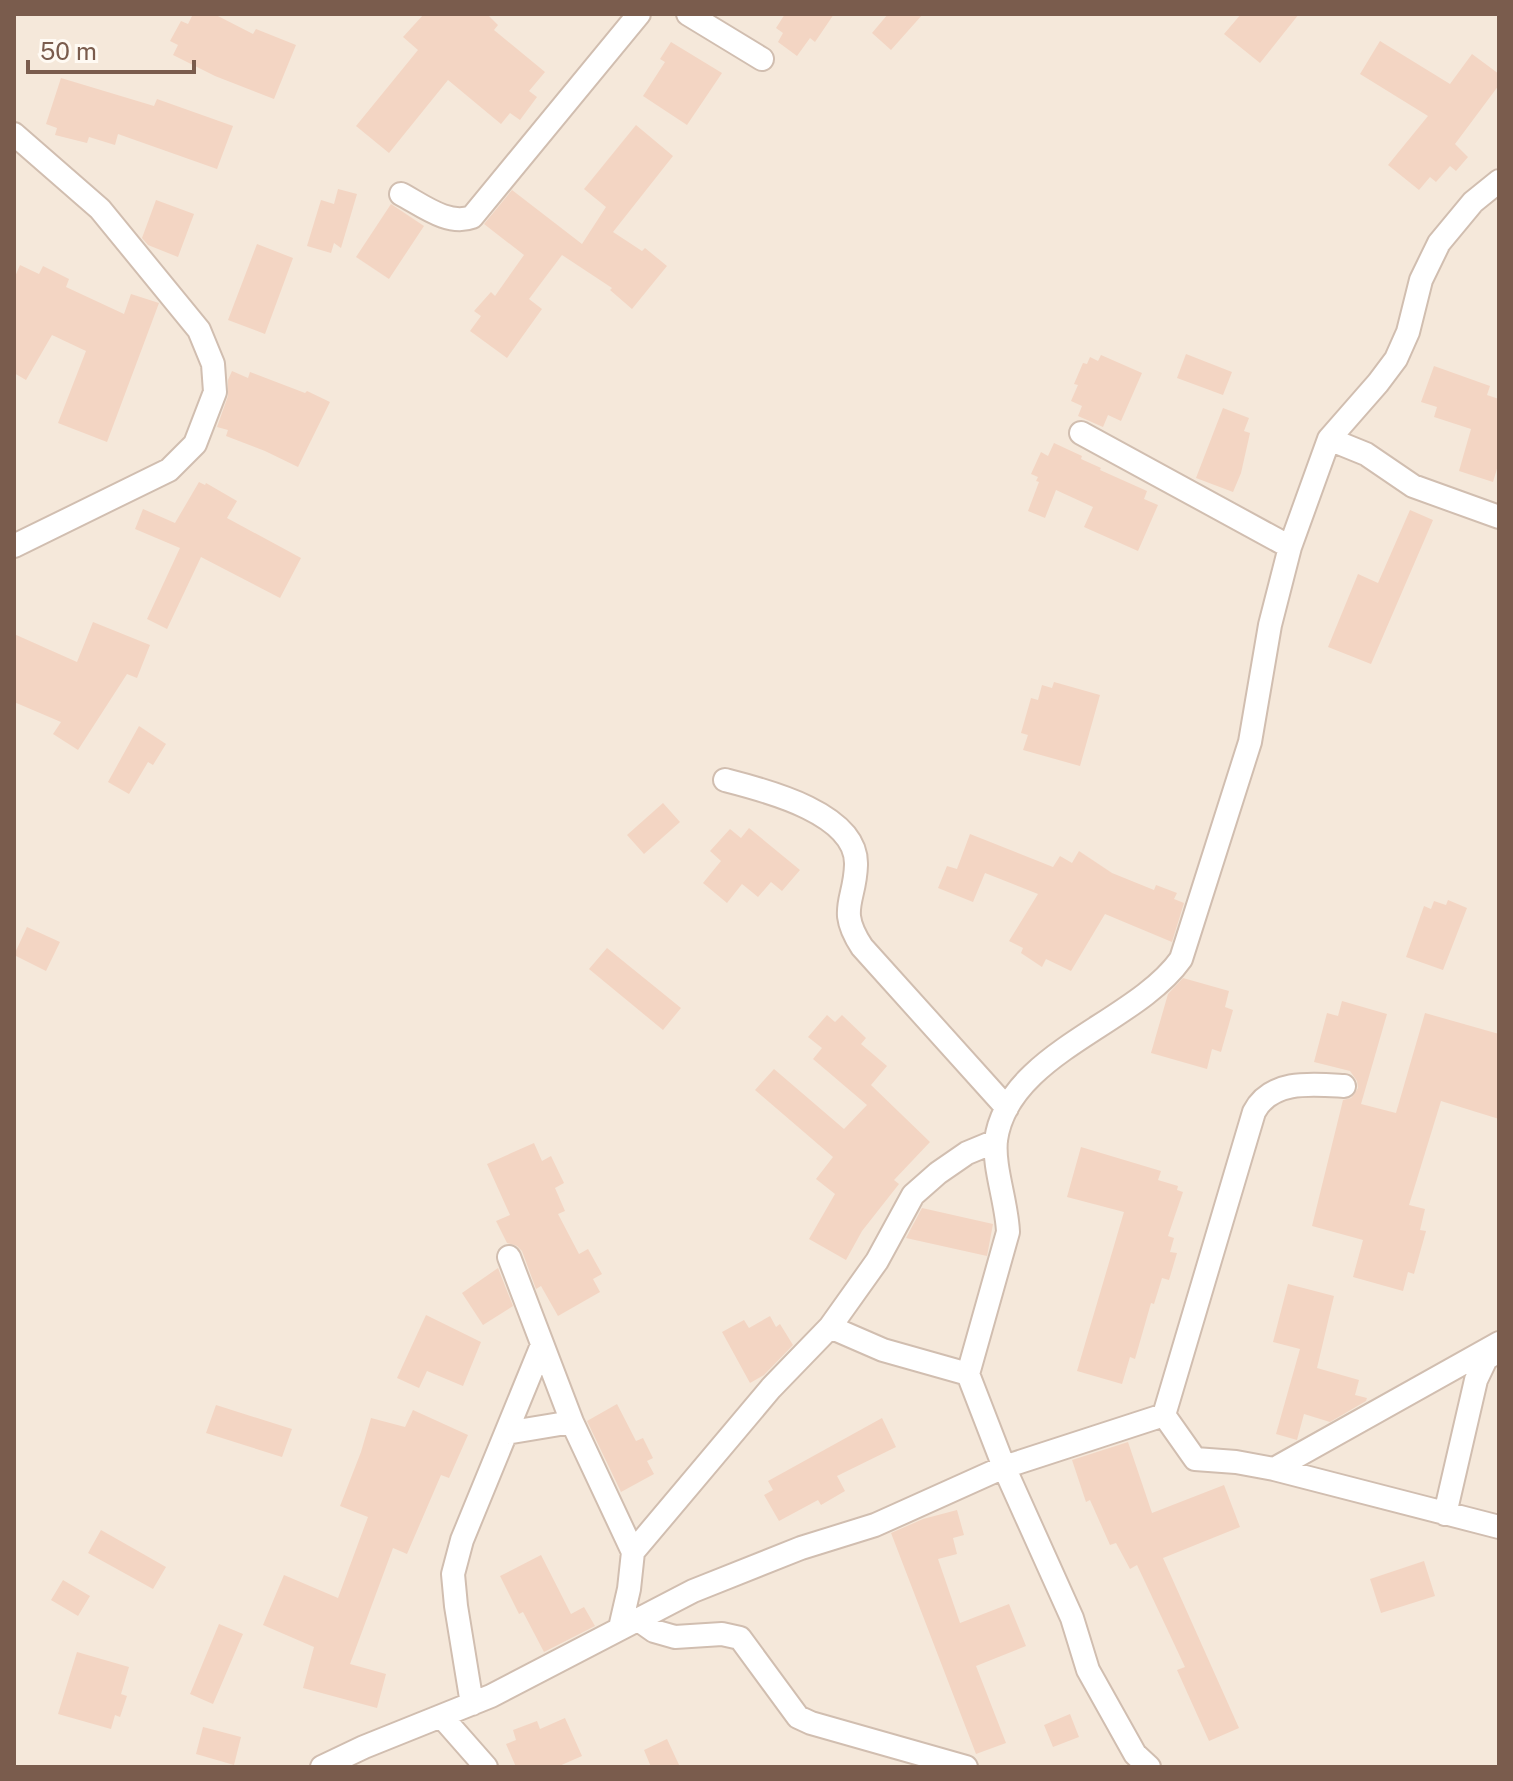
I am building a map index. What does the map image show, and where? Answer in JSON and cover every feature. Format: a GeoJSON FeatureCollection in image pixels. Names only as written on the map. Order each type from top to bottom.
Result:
{"type":"FeatureCollection","features":[{"type":"Feature","properties":{"kind":"street"},"geometry":{"type":"LineString","coordinates":[[401,194],[451,219],[461,221],[472,217],[639,14]]}},
{"type":"Feature","properties":{"kind":"street"},"geometry":{"type":"LineString","coordinates":[[688,14],[762,59]]}},
{"type":"Feature","properties":{"kind":"street"},"geometry":{"type":"LineString","coordinates":[[14,134],[100,209],[199,330],[213,364],[215,392],[195,444],[169,470],[14,546]]}},
{"type":"Feature","properties":{"kind":"street"},"geometry":{"type":"LineString","coordinates":[[1135,1763],[1088,1670],[1072,1618],[1004,1467],[968,1374],[1008,1232],[996,1141],[1007,1108],[1048,1061],[1157,987],[1181,959],[1250,742],[1270,625],[1290,547],[1329,439],[1396,359],[1408,332],[1421,280],[1439,243],[1473,202],[1499,181]]}},
{"type":"Feature","properties":{"kind":"street"},"geometry":{"type":"LineString","coordinates":[[1081,433],[1290,547]]}},
{"type":"Feature","properties":{"kind":"street"},"geometry":{"type":"LineString","coordinates":[[1329,439],[1366,454],[1413,486],[1499,517]]}},
{"type":"Feature","properties":{"kind":"street"},"geometry":{"type":"LineString","coordinates":[[725,780],[774,792],[802,804],[825,818],[843,835],[854,849],[856,865],[848,918],[852,932],[862,947],[1007,1108]]}},
{"type":"Feature","properties":{"kind":"street"},"geometry":{"type":"LineString","coordinates":[[1164,1415],[1260,1101],[1266,1095],[1289,1086],[1311,1083],[1344,1086]]}},
{"type":"Feature","properties":{"kind":"street"},"geometry":{"type":"LineString","coordinates":[[633,1552],[771,1388],[830,1327],[877,1261],[913,1195],[967,1153],[996,1141]]}},
{"type":"Feature","properties":{"kind":"street"},"geometry":{"type":"LineString","coordinates":[[509,1257],[572,1422],[633,1552],[629,1624]]}},
{"type":"Feature","properties":{"kind":"street"},"geometry":{"type":"LineString","coordinates":[[830,1327],[883,1350],[968,1374]]}},
{"type":"Feature","properties":{"kind":"street"},"geometry":{"type":"LineString","coordinates":[[1274,1469],[1499,1343]]}},
{"type":"Feature","properties":{"kind":"street"},"geometry":{"type":"LineString","coordinates":[[472,1704],[453,1574],[462,1540],[542,1345]]}},
{"type":"Feature","properties":{"kind":"street"},"geometry":{"type":"LineString","coordinates":[[1445,1514],[1476,1380],[1486,1359],[1499,1350]]}},
{"type":"Feature","properties":{"kind":"street"},"geometry":{"type":"LineString","coordinates":[[322,1767],[472,1704],[693,1591],[801,1548],[875,1525],[1004,1467],[1164,1415]]}},
{"type":"Feature","properties":{"kind":"street"},"geometry":{"type":"LineString","coordinates":[[1164,1415],[1195,1459],[1274,1469],[1499,1527]]}},
{"type":"Feature","properties":{"kind":"street"},"geometry":{"type":"LineString","coordinates":[[506,1433],[572,1422]]}},
{"type":"Feature","properties":{"kind":"street"},"geometry":{"type":"LineString","coordinates":[[629,1624],[675,1637],[722,1634],[740,1638],[798,1717],[966,1767]]}},
{"type":"Feature","properties":{"kind":"street"},"geometry":{"type":"LineString","coordinates":[[442,1717],[486,1767]]}},
{"type":"Feature","properties":{"kind":"shaded area"},"geometry":{"type":"Polygon","coordinates":[[[14,14],[1499,14],[1499,1767],[14,1767],[14,14]]]}},
{"type":"Feature","properties":{"kind":"building"},"geometry":{"type":"Polygon","coordinates":[[[193,14],[214,14],[253,34],[256,29],[296,45],[274,99],[215,76],[173,55],[178,45],[170,41],[181,21],[188,24],[193,14]]]}},
{"type":"Feature","properties":{"kind":"building"},"geometry":{"type":"Polygon","coordinates":[[[424,14],[487,14],[498,25],[494,30],[545,72],[529,91],[537,97],[520,120],[510,113],[501,124],[448,80],[389,153],[356,126],[418,50],[403,37],[424,14]]]}},
{"type":"Feature","properties":{"kind":"building"},"geometry":{"type":"Polygon","coordinates":[[[785,14],[834,14],[815,42],[810,38],[797,56],[778,42],[783,33],[776,28],[785,14]]]}},
{"type":"Feature","properties":{"kind":"building"},"geometry":{"type":"Polygon","coordinates":[[[888,14],[923,14],[891,50],[872,33],[888,14]]]}},
{"type":"Feature","properties":{"kind":"building"},"geometry":{"type":"Polygon","coordinates":[[[1241,14],[1299,14],[1260,63],[1224,34],[1241,14]]]}},
{"type":"Feature","properties":{"kind":"building"},"geometry":{"type":"Polygon","coordinates":[[[1380,41],[1450,84],[1472,54],[1499,74],[1499,85],[1455,144],[1468,157],[1456,171],[1450,166],[1436,182],[1430,177],[1419,190],[1388,165],[1428,116],[1360,74],[1380,41]]]}},
{"type":"Feature","properties":{"kind":"building"},"geometry":{"type":"Polygon","coordinates":[[[671,42],[722,73],[687,125],[643,96],[665,62],[660,59],[671,42]]]}},
{"type":"Feature","properties":{"kind":"building"},"geometry":{"type":"Polygon","coordinates":[[[61,78],[154,106],[157,99],[233,126],[217,169],[118,134],[115,145],[89,137],[87,143],[55,135],[57,128],[46,124],[61,78]]]}},
{"type":"Feature","properties":{"kind":"building"},"geometry":{"type":"Polygon","coordinates":[[[636,125],[673,156],[613,232],[642,251],[645,248],[667,266],[632,309],[610,290],[612,288],[562,255],[529,299],[542,309],[507,358],[470,331],[481,316],[474,311],[491,292],[495,296],[524,255],[484,224],[512,190],[582,244],[606,207],[584,189],[636,125]]]}},
{"type":"Feature","properties":{"kind":"building"},"geometry":{"type":"Polygon","coordinates":[[[338,189],[357,194],[341,248],[334,243],[331,253],[307,246],[321,200],[334,204],[338,189]]]}},
{"type":"Feature","properties":{"kind":"building"},"geometry":{"type":"Polygon","coordinates":[[[156,200],[194,214],[178,257],[148,245],[142,238],[156,200]]]}},
{"type":"Feature","properties":{"kind":"building"},"geometry":{"type":"Polygon","coordinates":[[[391,204],[424,226],[389,279],[356,257],[391,204]]]}},
{"type":"Feature","properties":{"kind":"building"},"geometry":{"type":"Polygon","coordinates":[[[257,244],[293,258],[265,334],[228,320],[257,244]]]}},
{"type":"Feature","properties":{"kind":"building"},"geometry":{"type":"Polygon","coordinates":[[[20,265],[39,274],[43,266],[69,279],[66,287],[124,314],[131,294],[159,303],[107,442],[58,423],[86,351],[52,335],[26,380],[14,373],[14,279],[20,265]]]}},
{"type":"Feature","properties":{"kind":"building"},"geometry":{"type":"Polygon","coordinates":[[[1186,354],[1232,372],[1223,395],[1177,378],[1186,354]]]}},
{"type":"Feature","properties":{"kind":"building"},"geometry":{"type":"Polygon","coordinates":[[[1101,355],[1142,373],[1121,421],[1108,415],[1103,427],[1078,416],[1082,406],[1071,401],[1083,363],[1087,364],[1090,357],[1098,361],[1101,355]]]}},
{"type":"Feature","properties":{"kind":"building"},"geometry":{"type":"Polygon","coordinates":[[[1434,366],[1490,386],[1487,395],[1499,399],[1499,462],[1493,482],[1459,471],[1471,429],[1434,417],[1437,407],[1421,402],[1434,366]]]}},
{"type":"Feature","properties":{"kind":"building"},"geometry":{"type":"Polygon","coordinates":[[[232,371],[248,378],[250,372],[330,402],[298,467],[226,436],[228,430],[217,427],[228,396],[228,380],[232,371]]]}},
{"type":"Feature","properties":{"kind":"building"},"geometry":{"type":"Polygon","coordinates":[[[1223,408],[1249,418],[1244,431],[1250,433],[1241,473],[1233,492],[1196,478],[1223,408]]]}},
{"type":"Feature","properties":{"kind":"building"},"geometry":{"type":"Polygon","coordinates":[[[1054,443],[1082,456],[1081,459],[1100,470],[1147,491],[1144,499],[1158,505],[1138,551],[1084,527],[1093,507],[1056,490],[1045,518],[1028,511],[1039,482],[1036,481],[1038,477],[1031,474],[1041,452],[1048,456],[1054,443]]]}},
{"type":"Feature","properties":{"kind":"building"},"geometry":{"type":"Polygon","coordinates":[[[199,482],[237,501],[227,518],[301,558],[280,598],[201,557],[167,629],[147,619],[180,548],[135,529],[143,509],[175,523],[199,482]]]}},
{"type":"Feature","properties":{"kind":"building"},"geometry":{"type":"Polygon","coordinates":[[[1410,510],[1433,520],[1371,664],[1328,647],[1358,574],[1378,583],[1410,510]]]}},
{"type":"Feature","properties":{"kind":"building"},"geometry":{"type":"Polygon","coordinates":[[[93,622],[150,645],[137,678],[127,674],[78,750],[53,734],[61,722],[14,702],[14,634],[77,662],[93,622]]]}},
{"type":"Feature","properties":{"kind":"building"},"geometry":{"type":"Polygon","coordinates":[[[1054,682],[1100,695],[1080,766],[1023,750],[1028,735],[1021,733],[1031,698],[1038,700],[1042,685],[1052,688],[1054,682]]]}},
{"type":"Feature","properties":{"kind":"building"},"geometry":{"type":"Polygon","coordinates":[[[139,726],[166,744],[153,765],[148,762],[129,794],[108,782],[139,726]]]}},
{"type":"Feature","properties":{"kind":"building"},"geometry":{"type":"Polygon","coordinates":[[[663,803],[680,822],[644,854],[627,835],[663,803]]]}},
{"type":"Feature","properties":{"kind":"building"},"geometry":{"type":"Polygon","coordinates":[[[749,828],[800,870],[782,891],[771,882],[758,897],[742,884],[727,903],[703,883],[721,861],[710,851],[730,829],[741,838],[749,828]]]}},
{"type":"Feature","properties":{"kind":"building"},"geometry":{"type":"Polygon","coordinates":[[[970,834],[1053,867],[1060,856],[1072,863],[1079,851],[1112,873],[1154,890],[1156,885],[1177,893],[1174,899],[1184,903],[1172,942],[1105,914],[1071,971],[1046,959],[1042,967],[1021,953],[1023,948],[1009,941],[1038,894],[985,873],[973,902],[938,888],[947,866],[957,869],[970,834]]]}},
{"type":"Feature","properties":{"kind":"building"},"geometry":{"type":"Polygon","coordinates":[[[1448,900],[1467,908],[1443,970],[1406,957],[1424,906],[1431,909],[1434,901],[1446,905],[1448,900]]]}},
{"type":"Feature","properties":{"kind":"building"},"geometry":{"type":"Polygon","coordinates":[[[27,927],[60,942],[46,971],[14,955],[27,927]]]}},
{"type":"Feature","properties":{"kind":"building"},"geometry":{"type":"Polygon","coordinates":[[[607,948],[681,1008],[663,1030],[589,969],[607,948]]]}},
{"type":"Feature","properties":{"kind":"building"},"geometry":{"type":"Polygon","coordinates":[[[1183,978],[1229,991],[1225,1007],[1233,1010],[1221,1052],[1212,1049],[1207,1069],[1151,1053],[1168,994],[1183,978]]]}},
{"type":"Feature","properties":{"kind":"building"},"geometry":{"type":"Polygon","coordinates":[[[1342,1001],[1387,1014],[1361,1104],[1396,1113],[1425,1013],[1499,1034],[1499,1119],[1441,1101],[1409,1205],[1425,1209],[1420,1230],[1426,1231],[1414,1274],[1408,1272],[1403,1291],[1353,1277],[1363,1240],[1312,1226],[1343,1100],[1351,1098],[1358,1088],[1350,1071],[1314,1062],[1327,1013],[1338,1016],[1342,1001]]]}},
{"type":"Feature","properties":{"kind":"building"},"geometry":{"type":"Polygon","coordinates":[[[827,1015],[835,1022],[842,1015],[866,1038],[861,1044],[887,1066],[871,1085],[930,1142],[894,1180],[899,1184],[862,1231],[846,1260],[809,1239],[835,1194],[816,1179],[833,1157],[755,1090],[774,1069],[844,1129],[867,1105],[813,1059],[822,1048],[808,1037],[827,1015]]]}},
{"type":"Feature","properties":{"kind":"building"},"geometry":{"type":"Polygon","coordinates":[[[534,1143],[542,1161],[551,1156],[564,1183],[555,1188],[565,1211],[558,1214],[579,1254],[588,1249],[602,1274],[593,1279],[600,1292],[558,1316],[541,1286],[536,1289],[522,1251],[507,1243],[496,1221],[510,1215],[487,1164],[534,1143]]]}},
{"type":"Feature","properties":{"kind":"building"},"geometry":{"type":"Polygon","coordinates":[[[1081,1147],[1161,1171],[1158,1180],[1178,1186],[1177,1190],[1183,1192],[1168,1236],[1174,1238],[1170,1252],[1177,1253],[1169,1280],[1162,1278],[1154,1304],[1151,1303],[1135,1359],[1130,1357],[1122,1384],[1077,1371],[1124,1212],[1067,1197],[1081,1147]]]}},
{"type":"Feature","properties":{"kind":"building"},"geometry":{"type":"Polygon","coordinates":[[[922,1208],[993,1224],[987,1256],[906,1238],[922,1208]]]}},
{"type":"Feature","properties":{"kind":"building"},"geometry":{"type":"Polygon","coordinates":[[[498,1268],[513,1306],[483,1325],[462,1293],[498,1268]]]}},
{"type":"Feature","properties":{"kind":"building"},"geometry":{"type":"Polygon","coordinates":[[[1288,1284],[1334,1296],[1317,1368],[1359,1380],[1355,1395],[1367,1398],[1330,1422],[1304,1414],[1297,1440],[1276,1434],[1300,1349],[1273,1342],[1288,1284]]]}},
{"type":"Feature","properties":{"kind":"building"},"geometry":{"type":"Polygon","coordinates":[[[426,1315],[481,1342],[463,1386],[427,1371],[419,1388],[397,1378],[426,1315]]]}},
{"type":"Feature","properties":{"kind":"building"},"geometry":{"type":"Polygon","coordinates":[[[770,1316],[776,1327],[780,1324],[793,1345],[764,1375],[750,1383],[722,1332],[744,1320],[749,1328],[770,1316]]]}},
{"type":"Feature","properties":{"kind":"building"},"geometry":{"type":"Polygon","coordinates":[[[617,1404],[636,1441],[643,1438],[653,1458],[647,1461],[654,1474],[621,1492],[587,1421],[617,1404]]]}},
{"type":"Feature","properties":{"kind":"building"},"geometry":{"type":"Polygon","coordinates":[[[216,1405],[292,1429],[282,1457],[206,1433],[216,1405]]]}},
{"type":"Feature","properties":{"kind":"building"},"geometry":{"type":"Polygon","coordinates":[[[413,1410],[468,1435],[449,1478],[441,1475],[407,1554],[393,1548],[350,1664],[386,1674],[377,1708],[303,1688],[314,1647],[263,1625],[284,1575],[338,1598],[368,1517],[340,1506],[371,1418],[405,1427],[413,1410]]]}},
{"type":"Feature","properties":{"kind":"building"},"geometry":{"type":"Polygon","coordinates":[[[882,1418],[896,1447],[837,1476],[845,1491],[821,1505],[818,1500],[779,1521],[764,1495],[773,1490],[768,1481],[882,1418]]]}},
{"type":"Feature","properties":{"kind":"building"},"geometry":{"type":"Polygon","coordinates":[[[1128,1442],[1152,1513],[1224,1485],[1240,1527],[1163,1558],[1239,1728],[1209,1741],[1177,1670],[1185,1667],[1137,1565],[1130,1569],[1116,1543],[1110,1545],[1090,1500],[1086,1502],[1072,1460],[1128,1442]]]}},
{"type":"Feature","properties":{"kind":"building"},"geometry":{"type":"Polygon","coordinates":[[[957,1510],[964,1535],[953,1538],[957,1554],[938,1559],[960,1623],[1009,1604],[1026,1646],[976,1666],[1006,1743],[976,1754],[891,1533],[923,1519],[957,1510]]]}},
{"type":"Feature","properties":{"kind":"building"},"geometry":{"type":"Polygon","coordinates":[[[101,1530],[166,1567],[153,1589],[88,1553],[101,1530]]]}},
{"type":"Feature","properties":{"kind":"building"},"geometry":{"type":"Polygon","coordinates":[[[541,1555],[571,1614],[584,1607],[595,1626],[544,1652],[523,1612],[519,1614],[500,1576],[541,1555]]]}},
{"type":"Feature","properties":{"kind":"building"},"geometry":{"type":"Polygon","coordinates":[[[1424,1561],[1435,1596],[1381,1613],[1370,1579],[1424,1561]]]}},
{"type":"Feature","properties":{"kind":"building"},"geometry":{"type":"Polygon","coordinates":[[[63,1580],[90,1596],[78,1616],[51,1600],[63,1580]]]}},
{"type":"Feature","properties":{"kind":"building"},"geometry":{"type":"Polygon","coordinates":[[[219,1624],[243,1634],[213,1704],[190,1694],[219,1624]]]}},
{"type":"Feature","properties":{"kind":"building"},"geometry":{"type":"Polygon","coordinates":[[[77,1652],[129,1667],[121,1694],[127,1696],[120,1717],[115,1715],[111,1729],[58,1714],[77,1652]]]}},
{"type":"Feature","properties":{"kind":"building"},"geometry":{"type":"Polygon","coordinates":[[[1070,1714],[1079,1737],[1053,1747],[1044,1725],[1070,1714]]]}},
{"type":"Feature","properties":{"kind":"building"},"geometry":{"type":"Polygon","coordinates":[[[565,1718],[582,1756],[557,1767],[516,1767],[506,1744],[516,1740],[513,1730],[537,1721],[540,1729],[565,1718]]]}},
{"type":"Feature","properties":{"kind":"building"},"geometry":{"type":"Polygon","coordinates":[[[203,1727],[241,1737],[234,1765],[196,1754],[203,1727]]]}},
{"type":"Feature","properties":{"kind":"building"},"geometry":{"type":"Polygon","coordinates":[[[667,1739],[680,1767],[651,1767],[644,1750],[667,1739]]]}}]}
